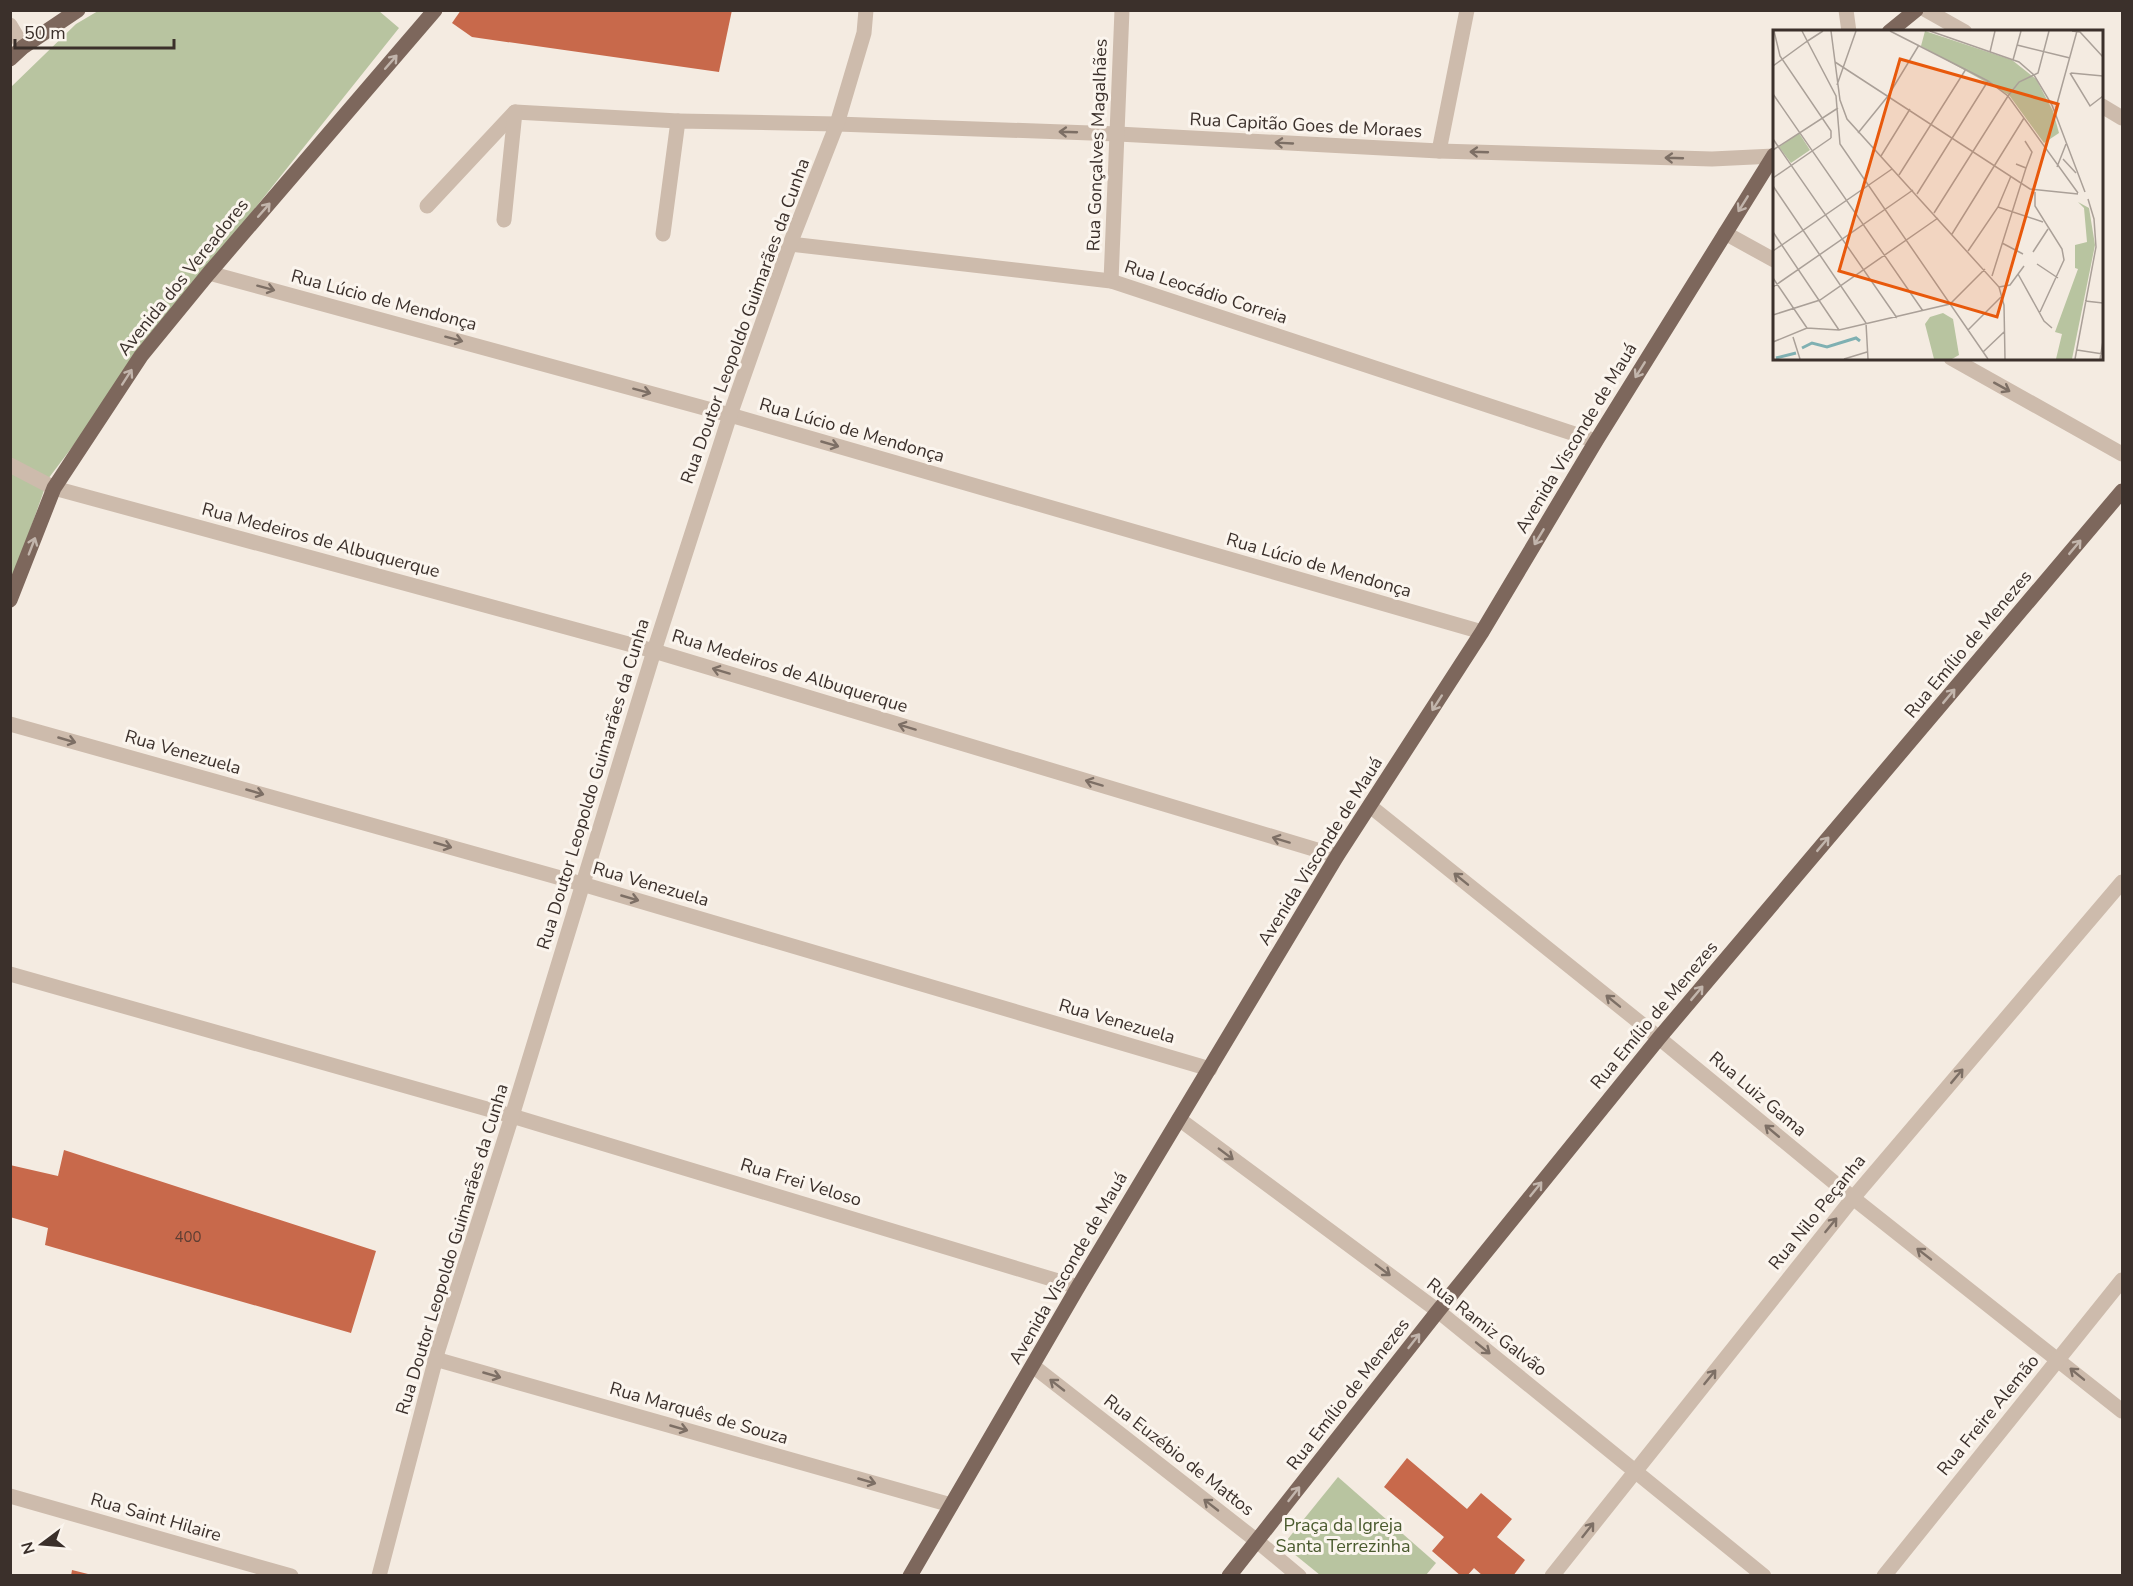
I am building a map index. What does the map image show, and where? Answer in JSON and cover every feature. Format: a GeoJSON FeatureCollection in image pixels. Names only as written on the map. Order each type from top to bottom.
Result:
{"type":"FeatureCollection","features":[{"type":"Feature","properties":{"kind":"main road","name":"Avenida dos Vereadores"},"geometry":{"type":"LineString","coordinates":[[10,600],[54,488],[141,356],[209,273],[435,10]]}},
{"type":"Feature","properties":{"kind":"main road"},"geometry":{"type":"LineString","coordinates":[[1891,30],[1916,10]]}},
{"type":"Feature","properties":{"kind":"main road"},"geometry":{"type":"LineString","coordinates":[[10,59],[73,11]]}},
{"type":"Feature","properties":{"kind":"main road","name":"Avenida Visconde de Mauá"},"geometry":{"type":"LineString","coordinates":[[910,1575],[1078,1287],[1337,856],[1482,632],[1596,441],[1773,157]]}},
{"type":"Feature","properties":{"kind":"main road","name":"Rua Emílio de Menezes"},"geometry":{"type":"LineString","coordinates":[[1228,1575],[1659,1038],[2122,491]]}},
{"type":"Feature","properties":{"kind":"street","name":"Rua Doutor Leopoldo Guimarães da Cunha"},"geometry":{"type":"LineString","coordinates":[[380,1575],[435,1359],[654,651],[730,415],[790,244],[837,124],[864,33],[867,10]]}},
{"type":"Feature","properties":{"kind":"street","name":"Rua Gonçalves Magalhães"},"geometry":{"type":"LineString","coordinates":[[1111,281],[1122,10]]}},
{"type":"Feature","properties":{"kind":"street"},"geometry":{"type":"LineString","coordinates":[[1439,151],[1467,10]]}},
{"type":"Feature","properties":{"kind":"street"},"geometry":{"type":"LineString","coordinates":[[1846,10],[1849,30]]}},
{"type":"Feature","properties":{"kind":"street"},"geometry":{"type":"LineString","coordinates":[[1926,10],[1961,30]]}},
{"type":"Feature","properties":{"kind":"street"},"geometry":{"type":"LineString","coordinates":[[10,25],[23,47]]}},
{"type":"Feature","properties":{"kind":"street"},"geometry":{"type":"LineString","coordinates":[[2103,107],[2122,118]]}},
{"type":"Feature","properties":{"kind":"street","name":"Rua Capitão Goes de Moraes"},"geometry":{"type":"LineString","coordinates":[[515,112],[678,121],[1118,134],[1439,151],[1712,159],[1773,155]]}},
{"type":"Feature","properties":{"kind":"street"},"geometry":{"type":"LineString","coordinates":[[427,206],[515,112]]}},
{"type":"Feature","properties":{"kind":"street"},"geometry":{"type":"LineString","coordinates":[[504,220],[515,112]]}},
{"type":"Feature","properties":{"kind":"street"},"geometry":{"type":"LineString","coordinates":[[663,234],[678,121]]}},
{"type":"Feature","properties":{"kind":"street"},"geometry":{"type":"LineString","coordinates":[[1725,233],[1773,259]]}},
{"type":"Feature","properties":{"kind":"street","name":"Rua Leocádio Correia"},"geometry":{"type":"LineString","coordinates":[[790,244],[1111,281],[1596,441]]}},
{"type":"Feature","properties":{"kind":"street","name":"Rua Lúcio de Mendonça"},"geometry":{"type":"LineString","coordinates":[[209,273],[730,415],[1482,632]]}},
{"type":"Feature","properties":{"kind":"street"},"geometry":{"type":"LineString","coordinates":[[1955,360],[2122,454]]}},
{"type":"Feature","properties":{"kind":"street","name":"Rua Medeiros de Albuquerque"},"geometry":{"type":"LineString","coordinates":[[10,465],[54,488],[654,651],[1337,856]]}},
{"type":"Feature","properties":{"kind":"street","name":"Rua Venezuela"},"geometry":{"type":"LineString","coordinates":[[10,724],[582,884],[1210,1069]]}},
{"type":"Feature","properties":{"kind":"street","name":"Rua Luiz Gama"},"geometry":{"type":"LineString","coordinates":[[1370,806],[1659,1038],[1853,1198],[2122,1411]]}},
{"type":"Feature","properties":{"kind":"street","name":"Rua Nilo Peçanha"},"geometry":{"type":"LineString","coordinates":[[1552,1575],[1853,1198],[2122,882]]}},
{"type":"Feature","properties":{"kind":"street","name":"Rua Frei Veloso"},"geometry":{"type":"LineString","coordinates":[[10,974],[512,1116],[1078,1287]]}},
{"type":"Feature","properties":{"kind":"street","name":"Rua Ramiz Galvão"},"geometry":{"type":"LineString","coordinates":[[1179,1119],[1438,1311],[1764,1575]]}},
{"type":"Feature","properties":{"kind":"street","name":"Rua Freire Alemão"},"geometry":{"type":"LineString","coordinates":[[1884,1575],[2122,1280]]}},
{"type":"Feature","properties":{"kind":"street","name":"Rua Marquês de Souza"},"geometry":{"type":"LineString","coordinates":[[435,1359],[951,1505]]}},
{"type":"Feature","properties":{"kind":"street","name":"Rua Euzébio de Mattos"},"geometry":{"type":"LineString","coordinates":[[1034,1366],[1299,1575]]}},
{"type":"Feature","properties":{"kind":"street","name":"Rua Saint Hilaire"},"geometry":{"type":"LineString","coordinates":[[10,1497],[291,1575]]}},
{"type":"Feature","properties":{"kind":"green space"},"geometry":{"type":"Polygon","coordinates":[[[98,11],[379,11],[399,28],[205,271],[48,479],[11,584],[11,87],[76,24],[98,11]]]}},
{"type":"Feature","properties":{"kind":"green space","name":"Praça da Igreja Santa Terrezinha"},"geometry":{"type":"Polygon","coordinates":[[[1338,1477],[1436,1563],[1426,1575],[1320,1575],[1283,1545],[1338,1477]]]}},
{"type":"Feature","properties":{"kind":"building"},"geometry":{"type":"Polygon","coordinates":[[[461,10],[732,10],[719,72],[472,37],[452,23],[461,10]]]}},
{"type":"Feature","properties":{"kind":"building"},"geometry":{"type":"Polygon","coordinates":[[[64,1150],[376,1251],[351,1333],[45,1245],[48,1228],[10,1217],[10,1165],[58,1176],[64,1150]]]}},
{"type":"Feature","properties":{"kind":"building"},"geometry":{"type":"Polygon","coordinates":[[[1407,1458],[1467,1509],[1481,1493],[1512,1519],[1497,1537],[1525,1560],[1513,1576],[1483,1576],[1474,1568],[1467,1576],[1461,1576],[1432,1551],[1444,1537],[1384,1487],[1407,1458]]]}},
{"type":"Feature","properties":{"kind":"building"},"geometry":{"type":"Polygon","coordinates":[[[72,1570],[92,1575],[92,1576],[71,1576],[72,1570]]]}}]}
